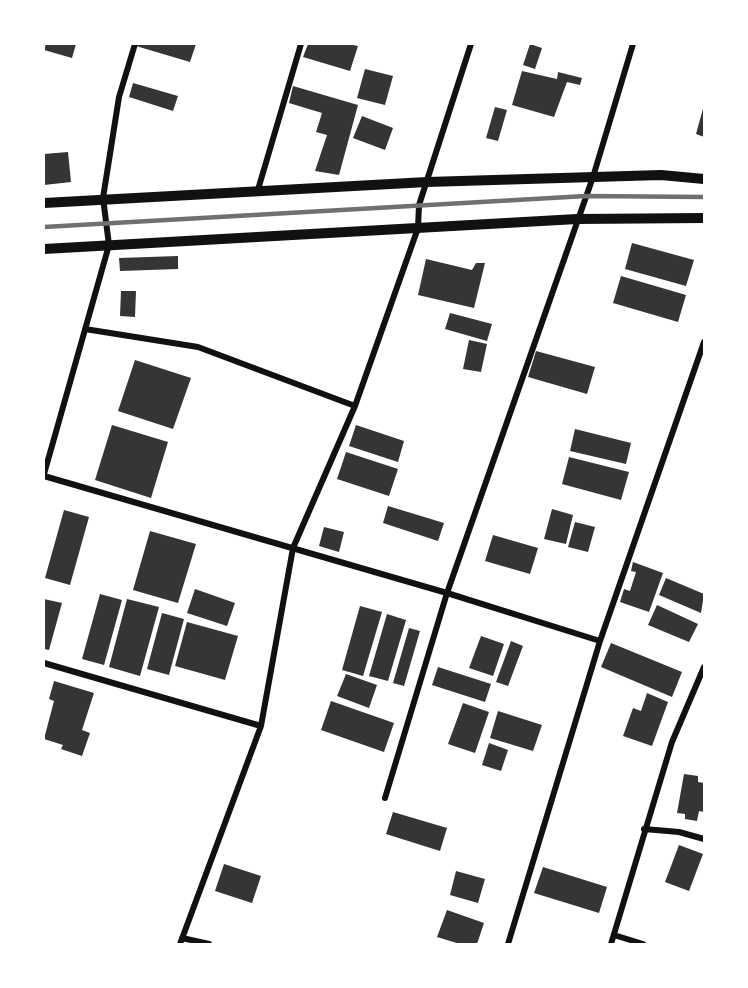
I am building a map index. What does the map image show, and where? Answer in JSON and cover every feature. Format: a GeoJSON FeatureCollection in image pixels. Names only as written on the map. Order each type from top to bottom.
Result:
{"type":"FeatureCollection","features":[{"type":"Feature","properties":{"kind":"main road"},"geometry":{"type":"LineString","coordinates":[[44,203],[427,182],[661,175],[705,178]]}},
{"type":"Feature","properties":{"kind":"main road"},"geometry":{"type":"LineString","coordinates":[[44,249],[577,219],[705,218]]}},
{"type":"Feature","properties":{"kind":"street"},"geometry":{"type":"LineString","coordinates":[[135,44],[119,97],[103,198],[109,245],[44,475],[447,593],[600,641]]}},
{"type":"Feature","properties":{"kind":"street"},"geometry":{"type":"LineString","coordinates":[[257,193],[301,44]]}},
{"type":"Feature","properties":{"kind":"street"},"geometry":{"type":"LineString","coordinates":[[209,945],[181,941],[261,726],[293,548],[355,406],[418,228],[419,205],[471,44]]}},
{"type":"Feature","properties":{"kind":"street"},"geometry":{"type":"LineString","coordinates":[[386,798],[447,593],[593,177],[633,44]]}},
{"type":"Feature","properties":{"kind":"street"},"geometry":{"type":"LineString","coordinates":[[85,329],[198,347],[355,406]]}},
{"type":"Feature","properties":{"kind":"street"},"geometry":{"type":"LineString","coordinates":[[508,945],[600,641],[705,342]]}},
{"type":"Feature","properties":{"kind":"street"},"geometry":{"type":"LineString","coordinates":[[44,663],[261,726]]}},
{"type":"Feature","properties":{"kind":"street"},"geometry":{"type":"LineString","coordinates":[[611,945],[672,742],[705,667]]}},
{"type":"Feature","properties":{"kind":"street"},"geometry":{"type":"LineString","coordinates":[[644,830],[678,832],[705,839]]}},
{"type":"Feature","properties":{"kind":"street"},"geometry":{"type":"LineString","coordinates":[[614,935],[643,945]]}},
{"type":"Feature","properties":{"kind":"building"},"geometry":{"type":"Polygon","coordinates":[[[46,44],[76,44],[72,58],[44,50],[46,44]]]}},
{"type":"Feature","properties":{"kind":"building"},"geometry":{"type":"Polygon","coordinates":[[[137,44],[196,44],[190,62],[136,46],[137,44]]]}},
{"type":"Feature","properties":{"kind":"building"},"geometry":{"type":"Polygon","coordinates":[[[308,44],[358,46],[350,71],[303,57],[308,44]]]}},
{"type":"Feature","properties":{"kind":"building"},"geometry":{"type":"Polygon","coordinates":[[[530,44],[542,48],[535,69],[523,65],[530,44]]]}},
{"type":"Feature","properties":{"kind":"building"},"geometry":{"type":"Polygon","coordinates":[[[365,69],[393,76],[385,105],[357,98],[365,69]]]}},
{"type":"Feature","properties":{"kind":"building"},"geometry":{"type":"Polygon","coordinates":[[[522,71],[557,79],[558,72],[582,78],[580,85],[567,82],[554,117],[512,105],[522,71]]]}},
{"type":"Feature","properties":{"kind":"building"},"geometry":{"type":"Polygon","coordinates":[[[133,83],[178,96],[173,111],[129,97],[133,83]]]}},
{"type":"Feature","properties":{"kind":"building"},"geometry":{"type":"Polygon","coordinates":[[[293,86],[358,105],[339,175],[315,171],[327,135],[316,132],[322,113],[289,103],[293,86]]]}},
{"type":"Feature","properties":{"kind":"building"},"geometry":{"type":"Polygon","coordinates":[[[704,105],[704,137],[696,134],[704,105]]]}},
{"type":"Feature","properties":{"kind":"building"},"geometry":{"type":"Polygon","coordinates":[[[495,107],[507,110],[498,141],[486,138],[495,107]]]}},
{"type":"Feature","properties":{"kind":"building"},"geometry":{"type":"Polygon","coordinates":[[[362,116],[393,128],[385,150],[353,138],[362,116]]]}},
{"type":"Feature","properties":{"kind":"building"},"geometry":{"type":"Polygon","coordinates":[[[68,152],[71,182],[44,185],[44,154],[68,152]]]}},
{"type":"Feature","properties":{"kind":"building"},"geometry":{"type":"Polygon","coordinates":[[[632,243],[694,260],[686,286],[625,269],[632,243]]]}},
{"type":"Feature","properties":{"kind":"building"},"geometry":{"type":"Polygon","coordinates":[[[178,256],[178,269],[120,271],[119,258],[178,256]]]}},
{"type":"Feature","properties":{"kind":"building"},"geometry":{"type":"Polygon","coordinates":[[[426,259],[472,270],[476,263],[485,263],[474,308],[418,295],[426,259]]]}},
{"type":"Feature","properties":{"kind":"building"},"geometry":{"type":"Polygon","coordinates":[[[621,276],[686,295],[678,322],[613,303],[621,276]]]}},
{"type":"Feature","properties":{"kind":"building"},"geometry":{"type":"Polygon","coordinates":[[[121,291],[136,291],[135,317],[120,316],[121,291]]]}},
{"type":"Feature","properties":{"kind":"building"},"geometry":{"type":"Polygon","coordinates":[[[450,313],[492,324],[487,341],[445,329],[450,313]]]}},
{"type":"Feature","properties":{"kind":"building"},"geometry":{"type":"Polygon","coordinates":[[[469,340],[487,344],[481,372],[463,369],[469,340]]]}},
{"type":"Feature","properties":{"kind":"building"},"geometry":{"type":"Polygon","coordinates":[[[536,351],[595,367],[587,394],[528,377],[536,351]]]}},
{"type":"Feature","properties":{"kind":"building"},"geometry":{"type":"Polygon","coordinates":[[[135,360],[191,378],[173,429],[118,411],[135,360]]]}},
{"type":"Feature","properties":{"kind":"building"},"geometry":{"type":"Polygon","coordinates":[[[112,425],[168,442],[151,498],[95,480],[112,425]]]}},
{"type":"Feature","properties":{"kind":"building"},"geometry":{"type":"Polygon","coordinates":[[[356,425],[404,441],[398,462],[349,446],[356,425]]]}},
{"type":"Feature","properties":{"kind":"building"},"geometry":{"type":"Polygon","coordinates":[[[575,429],[631,443],[626,464],[570,451],[575,429]]]}},
{"type":"Feature","properties":{"kind":"building"},"geometry":{"type":"Polygon","coordinates":[[[346,452],[398,469],[389,496],[337,479],[346,452]]]}},
{"type":"Feature","properties":{"kind":"building"},"geometry":{"type":"Polygon","coordinates":[[[569,457],[629,472],[621,500],[562,484],[569,457]]]}},
{"type":"Feature","properties":{"kind":"building"},"geometry":{"type":"Polygon","coordinates":[[[388,506],[444,523],[438,541],[383,523],[388,506]]]}},
{"type":"Feature","properties":{"kind":"building"},"geometry":{"type":"Polygon","coordinates":[[[552,509],[573,515],[566,544],[544,539],[552,509]]]}},
{"type":"Feature","properties":{"kind":"building"},"geometry":{"type":"Polygon","coordinates":[[[64,510],[89,517],[70,585],[45,578],[64,510]]]}},
{"type":"Feature","properties":{"kind":"building"},"geometry":{"type":"Polygon","coordinates":[[[575,522],[595,527],[588,552],[568,547],[575,522]]]}},
{"type":"Feature","properties":{"kind":"building"},"geometry":{"type":"Polygon","coordinates":[[[324,527],[344,532],[339,552],[319,546],[324,527]]]}},
{"type":"Feature","properties":{"kind":"building"},"geometry":{"type":"Polygon","coordinates":[[[150,531],[196,544],[178,603],[133,590],[150,531]]]}},
{"type":"Feature","properties":{"kind":"building"},"geometry":{"type":"Polygon","coordinates":[[[493,535],[538,548],[530,574],[485,561],[493,535]]]}},
{"type":"Feature","properties":{"kind":"building"},"geometry":{"type":"Polygon","coordinates":[[[633,562],[663,573],[649,612],[620,602],[624,589],[630,591],[636,572],[631,571],[633,562]]]}},
{"type":"Feature","properties":{"kind":"building"},"geometry":{"type":"Polygon","coordinates":[[[666,578],[704,594],[701,613],[659,595],[666,578]]]}},
{"type":"Feature","properties":{"kind":"building"},"geometry":{"type":"Polygon","coordinates":[[[195,589],[235,603],[227,626],[187,613],[195,589]]]}},
{"type":"Feature","properties":{"kind":"building"},"geometry":{"type":"Polygon","coordinates":[[[100,594],[122,600],[104,665],[82,659],[100,594]]]}},
{"type":"Feature","properties":{"kind":"building"},"geometry":{"type":"Polygon","coordinates":[[[44,599],[62,603],[49,650],[44,649],[44,599]]]}},
{"type":"Feature","properties":{"kind":"building"},"geometry":{"type":"Polygon","coordinates":[[[127,599],[159,607],[140,676],[109,667],[127,599]]]}},
{"type":"Feature","properties":{"kind":"building"},"geometry":{"type":"Polygon","coordinates":[[[657,605],[698,624],[689,642],[648,625],[657,605]]]}},
{"type":"Feature","properties":{"kind":"building"},"geometry":{"type":"Polygon","coordinates":[[[360,606],[382,612],[363,676],[342,670],[360,606]]]}},
{"type":"Feature","properties":{"kind":"building"},"geometry":{"type":"Polygon","coordinates":[[[162,613],[184,619],[169,675],[147,669],[162,613]]]}},
{"type":"Feature","properties":{"kind":"building"},"geometry":{"type":"Polygon","coordinates":[[[387,614],[406,620],[388,681],[369,676],[387,614]]]}},
{"type":"Feature","properties":{"kind":"building"},"geometry":{"type":"Polygon","coordinates":[[[187,622],[238,636],[225,680],[175,666],[187,622]]]}},
{"type":"Feature","properties":{"kind":"building"},"geometry":{"type":"Polygon","coordinates":[[[409,628],[420,631],[404,686],[393,683],[409,628]]]}},
{"type":"Feature","properties":{"kind":"building"},"geometry":{"type":"Polygon","coordinates":[[[481,636],[504,644],[493,676],[469,668],[481,636]]]}},
{"type":"Feature","properties":{"kind":"building"},"geometry":{"type":"Polygon","coordinates":[[[511,641],[523,646],[508,686],[496,682],[511,641]]]}},
{"type":"Feature","properties":{"kind":"building"},"geometry":{"type":"Polygon","coordinates":[[[611,643],[682,672],[672,697],[601,667],[611,643]]]}},
{"type":"Feature","properties":{"kind":"building"},"geometry":{"type":"Polygon","coordinates":[[[438,667],[491,684],[485,702],[432,685],[438,667]]]}},
{"type":"Feature","properties":{"kind":"building"},"geometry":{"type":"Polygon","coordinates":[[[346,674],[377,685],[369,708],[337,696],[346,674]]]}},
{"type":"Feature","properties":{"kind":"building"},"geometry":{"type":"Polygon","coordinates":[[[54,681],[94,693],[82,730],[90,733],[82,756],[61,749],[63,745],[44,739],[54,701],[49,699],[54,681]]]}},
{"type":"Feature","properties":{"kind":"building"},"geometry":{"type":"Polygon","coordinates":[[[647,693],[668,702],[652,746],[623,736],[633,708],[641,711],[647,693]]]}},
{"type":"Feature","properties":{"kind":"building"},"geometry":{"type":"Polygon","coordinates":[[[331,701],[394,723],[384,752],[321,730],[331,701]]]}},
{"type":"Feature","properties":{"kind":"building"},"geometry":{"type":"Polygon","coordinates":[[[463,703],[489,712],[475,753],[448,744],[463,703]]]}},
{"type":"Feature","properties":{"kind":"building"},"geometry":{"type":"Polygon","coordinates":[[[498,711],[542,725],[533,751],[490,738],[498,711]]]}},
{"type":"Feature","properties":{"kind":"building"},"geometry":{"type":"Polygon","coordinates":[[[489,743],[508,750],[501,771],[482,765],[489,743]]]}},
{"type":"Feature","properties":{"kind":"building"},"geometry":{"type":"Polygon","coordinates":[[[684,774],[698,776],[698,782],[704,783],[704,812],[699,811],[697,821],[685,819],[685,814],[677,813],[684,774]]]}},
{"type":"Feature","properties":{"kind":"building"},"geometry":{"type":"Polygon","coordinates":[[[393,812],[447,828],[440,851],[386,834],[393,812]]]}},
{"type":"Feature","properties":{"kind":"building"},"geometry":{"type":"Polygon","coordinates":[[[679,845],[703,854],[689,891],[665,882],[679,845]]]}},
{"type":"Feature","properties":{"kind":"building"},"geometry":{"type":"Polygon","coordinates":[[[224,864],[261,876],[252,903],[215,891],[224,864]]]}},
{"type":"Feature","properties":{"kind":"building"},"geometry":{"type":"Polygon","coordinates":[[[543,867],[607,887],[599,913],[534,893],[543,867]]]}},
{"type":"Feature","properties":{"kind":"building"},"geometry":{"type":"Polygon","coordinates":[[[456,871],[485,879],[478,903],[450,895],[456,871]]]}},
{"type":"Feature","properties":{"kind":"building"},"geometry":{"type":"Polygon","coordinates":[[[447,910],[484,923],[477,944],[460,944],[437,937],[447,910]]]}},
{"type":"Feature","properties":{"kind":"railway"},"geometry":{"type":"LineString","coordinates":[[44,227],[586,196],[704,197]]}}]}
